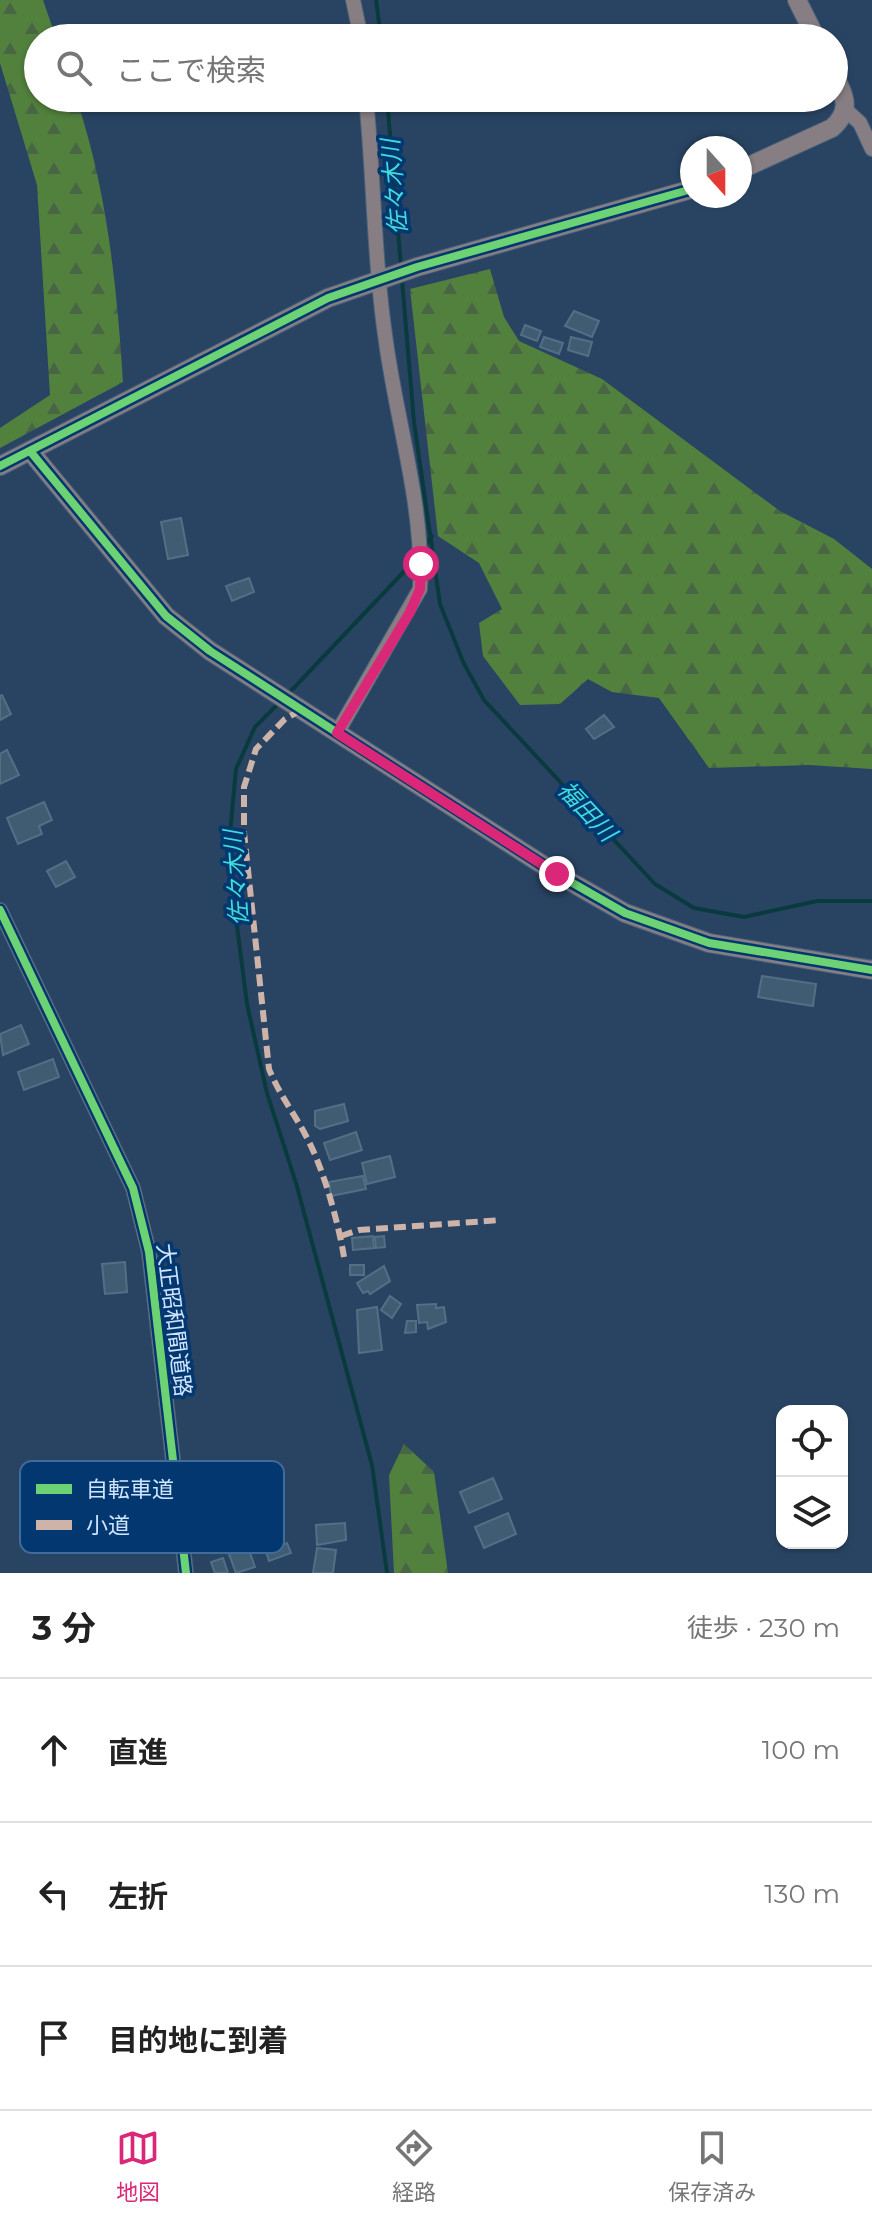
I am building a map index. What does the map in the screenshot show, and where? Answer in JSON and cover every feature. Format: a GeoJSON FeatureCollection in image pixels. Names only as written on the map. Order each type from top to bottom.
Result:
{"type":"FeatureCollection","features":[{"type":"Feature","properties":{"kind":"street"},"geometry":{"type":"LineString","coordinates":[[353,0],[358,24]]}},
{"type":"Feature","properties":{"kind":"street"},"geometry":{"type":"LineString","coordinates":[[797,0],[809,24]]}},
{"type":"Feature","properties":{"kind":"street"},"geometry":{"type":"LineString","coordinates":[[337,733],[410,612],[420,589],[419,543],[381,279],[367,112]]}},
{"type":"Feature","properties":{"kind":"street"},"geometry":{"type":"LineString","coordinates":[[752,165],[832,128],[846,112]]}},
{"type":"Feature","properties":{"kind":"street"},"geometry":{"type":"LineString","coordinates":[[848,112],[860,123],[872,149]]}},
{"type":"Feature","properties":{"kind":"street"},"geometry":{"type":"LineString","coordinates":[[0,466],[328,298],[417,267],[680,192]]}},
{"type":"Feature","properties":{"kind":"street"},"geometry":{"type":"LineString","coordinates":[[30,451],[166,616],[210,651],[625,913],[709,943],[872,970]]}},
{"type":"Feature","properties":{"kind":"street","name":"大正昭和間道路"},"geometry":{"type":"LineString","coordinates":[[0,910],[133,1188],[149,1252],[173,1461]]}},
{"type":"Feature","properties":{"kind":"street","name":"大正昭和間道路"},"geometry":{"type":"LineString","coordinates":[[184,1553],[186,1573]]}},
{"type":"Feature","properties":{"kind":"green space"},"geometry":{"type":"Polygon","coordinates":[[[0,0],[43,0],[51,24],[24,24],[24,112],[81,112],[96,167],[109,238],[123,382],[0,448],[0,428],[50,395],[37,185],[0,63],[0,0]]]}},
{"type":"Feature","properties":{"kind":"green space"},"geometry":{"type":"Polygon","coordinates":[[[490,269],[504,317],[519,341],[602,379],[780,511],[834,539],[872,569],[872,769],[809,765],[709,768],[659,698],[612,692],[588,679],[560,704],[520,705],[483,656],[479,623],[502,609],[479,563],[438,536],[410,289],[490,269]]]}},
{"type":"Feature","properties":{"kind":"green space"},"geometry":{"type":"Polygon","coordinates":[[[404,1444],[434,1472],[448,1573],[394,1573],[389,1475],[404,1444]]]}},
{"type":"Feature","properties":{"kind":"building"},"geometry":{"type":"Polygon","coordinates":[[[574,311],[599,321],[592,337],[565,326],[574,311]]]}},
{"type":"Feature","properties":{"kind":"building"},"geometry":{"type":"Polygon","coordinates":[[[525,325],[541,331],[537,341],[521,335],[525,325]]]}},
{"type":"Feature","properties":{"kind":"building"},"geometry":{"type":"Polygon","coordinates":[[[544,337],[563,343],[559,354],[540,347],[544,337]]]}},
{"type":"Feature","properties":{"kind":"building"},"geometry":{"type":"Polygon","coordinates":[[[571,337],[592,342],[588,356],[568,350],[571,337]]]}},
{"type":"Feature","properties":{"kind":"building"},"geometry":{"type":"Polygon","coordinates":[[[181,518],[188,555],[168,559],[161,522],[181,518]]]}},
{"type":"Feature","properties":{"kind":"building"},"geometry":{"type":"Polygon","coordinates":[[[249,578],[254,592],[232,601],[226,586],[249,578]]]}},
{"type":"Feature","properties":{"kind":"building"},"geometry":{"type":"Polygon","coordinates":[[[0,696],[11,714],[0,720],[0,696]]]}},
{"type":"Feature","properties":{"kind":"building"},"geometry":{"type":"Polygon","coordinates":[[[604,715],[614,727],[594,739],[586,729],[604,715]]]}},
{"type":"Feature","properties":{"kind":"building"},"geometry":{"type":"Polygon","coordinates":[[[7,750],[19,775],[0,784],[0,754],[7,750]]]}},
{"type":"Feature","properties":{"kind":"building"},"geometry":{"type":"Polygon","coordinates":[[[44,802],[52,820],[39,826],[42,834],[18,844],[7,818],[44,802]]]}},
{"type":"Feature","properties":{"kind":"building"},"geometry":{"type":"Polygon","coordinates":[[[66,861],[75,877],[56,887],[47,871],[66,861]]]}},
{"type":"Feature","properties":{"kind":"building"},"geometry":{"type":"Polygon","coordinates":[[[762,976],[816,984],[813,1006],[758,997],[762,976]]]}},
{"type":"Feature","properties":{"kind":"building"},"geometry":{"type":"Polygon","coordinates":[[[21,1025],[29,1044],[3,1055],[0,1034],[21,1025]]]}},
{"type":"Feature","properties":{"kind":"building"},"geometry":{"type":"Polygon","coordinates":[[[53,1059],[59,1077],[24,1090],[18,1072],[53,1059]]]}},
{"type":"Feature","properties":{"kind":"building"},"geometry":{"type":"Polygon","coordinates":[[[344,1104],[348,1121],[320,1129],[315,1126],[315,1111],[344,1104]]]}},
{"type":"Feature","properties":{"kind":"building"},"geometry":{"type":"Polygon","coordinates":[[[356,1132],[362,1150],[330,1160],[324,1143],[356,1132]]]}},
{"type":"Feature","properties":{"kind":"building"},"geometry":{"type":"Polygon","coordinates":[[[390,1156],[395,1177],[367,1184],[362,1163],[390,1156]]]}},
{"type":"Feature","properties":{"kind":"building"},"geometry":{"type":"Polygon","coordinates":[[[363,1176],[366,1189],[331,1196],[329,1182],[363,1176]]]}},
{"type":"Feature","properties":{"kind":"building"},"geometry":{"type":"Polygon","coordinates":[[[373,1236],[374,1248],[353,1250],[352,1238],[373,1236]]]}},
{"type":"Feature","properties":{"kind":"building"},"geometry":{"type":"Polygon","coordinates":[[[384,1236],[385,1247],[376,1248],[375,1237],[384,1236]]]}},
{"type":"Feature","properties":{"kind":"building"},"geometry":{"type":"Polygon","coordinates":[[[125,1262],[127,1292],[105,1294],[102,1264],[125,1262]]]}},
{"type":"Feature","properties":{"kind":"building"},"geometry":{"type":"Polygon","coordinates":[[[350,1265],[364,1265],[364,1275],[350,1275],[350,1265]]]}},
{"type":"Feature","properties":{"kind":"building"},"geometry":{"type":"Polygon","coordinates":[[[384,1266],[390,1281],[370,1294],[368,1291],[363,1293],[357,1283],[384,1266]]]}},
{"type":"Feature","properties":{"kind":"building"},"geometry":{"type":"Polygon","coordinates":[[[390,1296],[401,1304],[392,1318],[381,1310],[390,1296]]]}},
{"type":"Feature","properties":{"kind":"building"},"geometry":{"type":"Polygon","coordinates":[[[436,1304],[436,1308],[444,1307],[446,1322],[428,1329],[427,1322],[419,1323],[417,1305],[436,1304]]]}},
{"type":"Feature","properties":{"kind":"building"},"geometry":{"type":"Polygon","coordinates":[[[377,1307],[382,1350],[359,1353],[357,1310],[377,1307]]]}},
{"type":"Feature","properties":{"kind":"building"},"geometry":{"type":"Polygon","coordinates":[[[407,1321],[416,1321],[416,1332],[405,1333],[407,1321]]]}},
{"type":"Feature","properties":{"kind":"building"},"geometry":{"type":"Polygon","coordinates":[[[493,1478],[502,1499],[469,1513],[460,1492],[493,1478]]]}},
{"type":"Feature","properties":{"kind":"building"},"geometry":{"type":"Polygon","coordinates":[[[508,1513],[516,1534],[484,1548],[475,1527],[508,1513]]]}},
{"type":"Feature","properties":{"kind":"building"},"geometry":{"type":"Polygon","coordinates":[[[345,1523],[346,1540],[317,1545],[316,1525],[345,1523]]]}},
{"type":"Feature","properties":{"kind":"building"},"geometry":{"type":"Polygon","coordinates":[[[287,1543],[291,1553],[269,1561],[267,1553],[284,1553],[284,1544],[287,1543]]]}},
{"type":"Feature","properties":{"kind":"building"},"geometry":{"type":"Polygon","coordinates":[[[317,1548],[336,1550],[333,1573],[313,1573],[317,1548]]]}},
{"type":"Feature","properties":{"kind":"building"},"geometry":{"type":"Polygon","coordinates":[[[229,1553],[250,1553],[255,1567],[236,1573],[229,1553]]]}},
{"type":"Feature","properties":{"kind":"building"},"geometry":{"type":"Polygon","coordinates":[[[223,1558],[228,1573],[215,1573],[211,1562],[223,1558]]]}},
{"type":"Feature","properties":{"kind":"waterway","name":"佐々木川"},"geometry":{"type":"LineString","coordinates":[[376,0],[379,24]]}},
{"type":"Feature","properties":{"kind":"waterway","name":"佐々木川"},"geometry":{"type":"LineString","coordinates":[[388,112],[401,267]]}},
{"type":"Feature","properties":{"kind":"waterway","name":"福田川"},"geometry":{"type":"LineString","coordinates":[[402,280],[414,422],[440,604],[464,664],[484,700],[655,884],[694,908],[744,917],[817,901],[872,901]]}},
{"type":"Feature","properties":{"kind":"waterway","name":"佐々木川"},"geometry":{"type":"LineString","coordinates":[[424,547],[432,536]]}},
{"type":"Feature","properties":{"kind":"waterway","name":"佐々木川"},"geometry":{"type":"LineString","coordinates":[[288,694],[414,561]]}},
{"type":"Feature","properties":{"kind":"waterway","name":"佐々木川"},"geometry":{"type":"LineString","coordinates":[[279,703],[255,727],[236,769],[229,844],[236,918],[247,1004],[267,1093],[296,1183],[372,1465],[387,1573]]}},
{"type":"Feature","properties":{"kind":"marked path"},"geometry":{"type":"LineString","coordinates":[[301,710],[285,719],[256,749],[244,787],[244,832],[269,1069],[306,1136],[324,1178],[344,1257]]}},
{"type":"Feature","properties":{"kind":"marked path"},"geometry":{"type":"LineString","coordinates":[[341,1236],[359,1230],[501,1220]]}},
{"type":"Feature","properties":{"kind":"cycle path"},"geometry":{"type":"LineString","coordinates":[[0,466],[328,298],[417,267],[680,192]]}},
{"type":"Feature","properties":{"kind":"cycle path"},"geometry":{"type":"LineString","coordinates":[[30,451],[166,616],[210,651],[557,874],[625,913],[709,943],[872,970]]}},
{"type":"Feature","properties":{"kind":"cycle path"},"geometry":{"type":"LineString","coordinates":[[0,910],[133,1188],[149,1252],[173,1461]]}},
{"type":"Feature","properties":{"kind":"cycle path"},"geometry":{"type":"LineString","coordinates":[[184,1553],[186,1573]]}},
{"type":"Feature","properties":{"kind":"route"},"geometry":{"type":"LineString","coordinates":[[421,564],[420,589],[410,612],[337,733],[557,874]]}}]}
